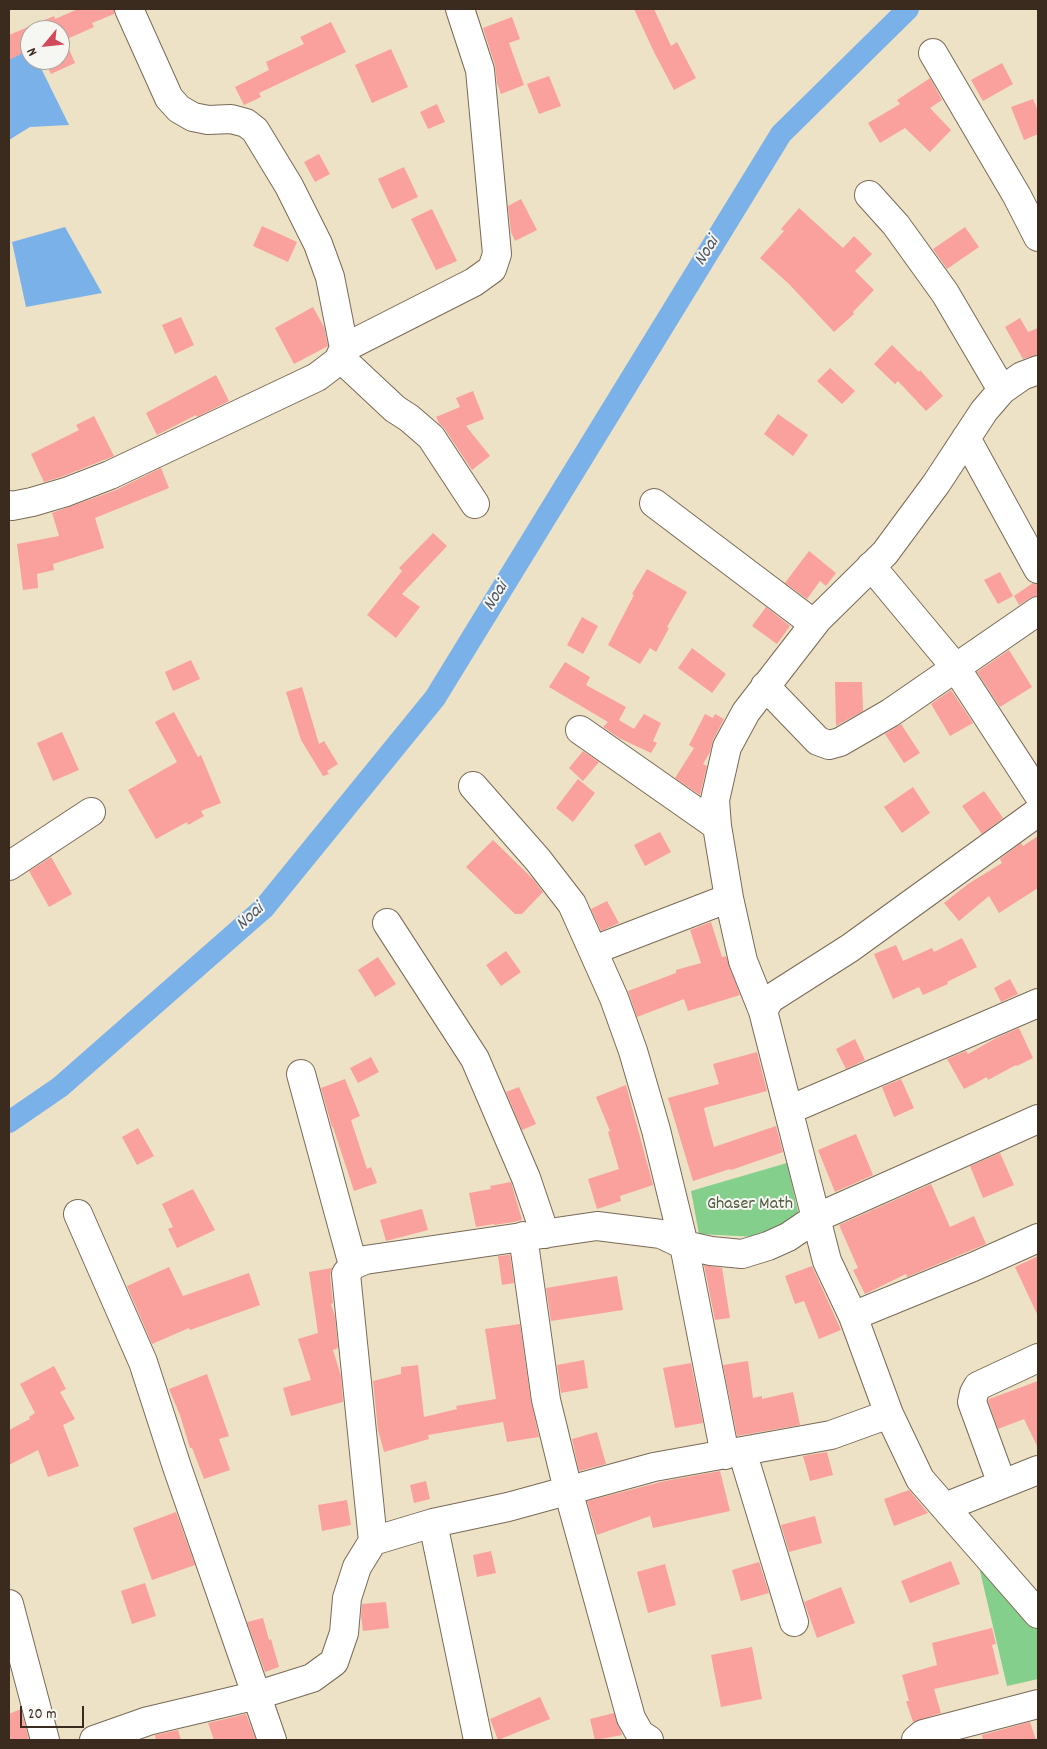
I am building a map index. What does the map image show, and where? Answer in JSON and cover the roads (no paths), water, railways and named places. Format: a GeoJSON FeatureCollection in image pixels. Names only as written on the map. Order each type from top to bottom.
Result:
{"type":"FeatureCollection","features":[{"type":"Feature","properties":{"kind":"street"},"geometry":{"type":"LineString","coordinates":[[129,9],[169,98],[179,110],[193,117],[208,120],[230,119],[246,123],[255,130],[289,186],[318,244],[330,278],[341,354],[348,365],[395,409],[431,438],[475,504]]}},
{"type":"Feature","properties":{"kind":"street"},"geometry":{"type":"LineString","coordinates":[[9,505],[18,505],[66,492],[110,475],[318,377],[341,354],[474,282],[492,269],[497,254],[480,70],[460,9]]}},
{"type":"Feature","properties":{"kind":"street"},"geometry":{"type":"LineString","coordinates":[[933,53],[1017,196],[1038,237]]}},
{"type":"Feature","properties":{"kind":"street"},"geometry":{"type":"LineString","coordinates":[[869,195],[896,225],[945,293],[1002,390]]}},
{"type":"Feature","properties":{"kind":"street"},"geometry":{"type":"LineString","coordinates":[[1038,370],[1022,376],[1002,390],[984,411],[930,492],[885,553],[814,624],[765,686],[746,712],[727,747],[715,800],[728,898],[743,961],[763,1011],[827,1261],[853,1316],[889,1414],[920,1479],[945,1507],[1030,1589],[1038,1614]]}},
{"type":"Feature","properties":{"kind":"street"},"geometry":{"type":"LineString","coordinates":[[966,438],[1038,569]]}},
{"type":"Feature","properties":{"kind":"street"},"geometry":{"type":"LineString","coordinates":[[654,502],[814,624]]}},
{"type":"Feature","properties":{"kind":"street"},"geometry":{"type":"LineString","coordinates":[[871,566],[956,668],[1038,794]]}},
{"type":"Feature","properties":{"kind":"street"},"geometry":{"type":"LineString","coordinates":[[765,686],[818,741],[829,745],[840,742],[890,713],[1038,611]]}},
{"type":"Feature","properties":{"kind":"street"},"geometry":{"type":"LineString","coordinates":[[580,730],[717,826]]}},
{"type":"Feature","properties":{"kind":"street"},"geometry":{"type":"LineString","coordinates":[[473,786],[538,860],[572,904],[614,998],[633,1051],[656,1130],[733,1453],[794,1622]]}},
{"type":"Feature","properties":{"kind":"street"},"geometry":{"type":"LineString","coordinates":[[9,866],[91,812]]}},
{"type":"Feature","properties":{"kind":"street"},"geometry":{"type":"LineString","coordinates":[[763,1011],[770,999],[850,948],[1038,812]]}},
{"type":"Feature","properties":{"kind":"street"},"geometry":{"type":"LineString","coordinates":[[594,950],[728,898]]}},
{"type":"Feature","properties":{"kind":"street"},"geometry":{"type":"LineString","coordinates":[[387,923],[475,1059],[526,1178],[534,1235],[546,1400],[568,1490],[631,1718],[640,1734],[649,1740]]}},
{"type":"Feature","properties":{"kind":"street"},"geometry":{"type":"LineString","coordinates":[[789,1110],[1038,1003]]}},
{"type":"Feature","properties":{"kind":"street"},"geometry":{"type":"LineString","coordinates":[[301,1074],[353,1265]]}},
{"type":"Feature","properties":{"kind":"street"},"geometry":{"type":"LineString","coordinates":[[94,1740],[148,1721],[258,1695],[312,1678],[334,1662],[344,1633],[347,1598],[357,1567],[373,1541],[346,1274],[353,1265],[365,1260],[597,1226],[660,1234],[684,1245],[711,1251],[742,1254],[768,1246],[788,1237],[816,1218],[1038,1119]]}},
{"type":"Feature","properties":{"kind":"street"},"geometry":{"type":"LineString","coordinates":[[78,1214],[143,1362],[177,1467],[258,1695],[272,1740]]}},
{"type":"Feature","properties":{"kind":"street"},"geometry":{"type":"LineString","coordinates":[[853,1316],[1038,1238]]}},
{"type":"Feature","properties":{"kind":"street"},"geometry":{"type":"LineString","coordinates":[[1002,1484],[972,1402],[974,1394],[978,1386],[1038,1358]]}},
{"type":"Feature","properties":{"kind":"street"},"geometry":{"type":"LineString","coordinates":[[373,1541],[433,1523],[508,1507],[654,1467],[831,1435],[889,1414]]}},
{"type":"Feature","properties":{"kind":"street"},"geometry":{"type":"LineString","coordinates":[[945,1507],[1038,1470]]}},
{"type":"Feature","properties":{"kind":"street"},"geometry":{"type":"LineString","coordinates":[[433,1523],[478,1740]]}},
{"type":"Feature","properties":{"kind":"street"},"geometry":{"type":"LineString","coordinates":[[11,1620],[45,1740]]}},
{"type":"Feature","properties":{"kind":"street"},"geometry":{"type":"LineString","coordinates":[[916,1740],[922,1734],[1038,1704]]}},
{"type":"Feature","properties":{"kind":"water"},"geometry":{"type":"Polygon","coordinates":[[[20,51],[20,70],[42,70],[69,125],[30,127],[9,140],[9,59],[20,51]]]}},
{"type":"Feature","properties":{"kind":"water"},"geometry":{"type":"Polygon","coordinates":[[[65,227],[102,293],[26,307],[12,242],[65,227]]]}},
{"type":"Feature","properties":{"kind":"waterway","name":"Noai"},"geometry":{"type":"LineString","coordinates":[[9,1122],[60,1087],[264,908],[435,698],[781,134],[908,9]]}},
{"type":"Feature","properties":{"kind":"park label","name":"Ghaser Math"},"geometry":{"type":"Point","coordinates":[750,1206]}}]}
